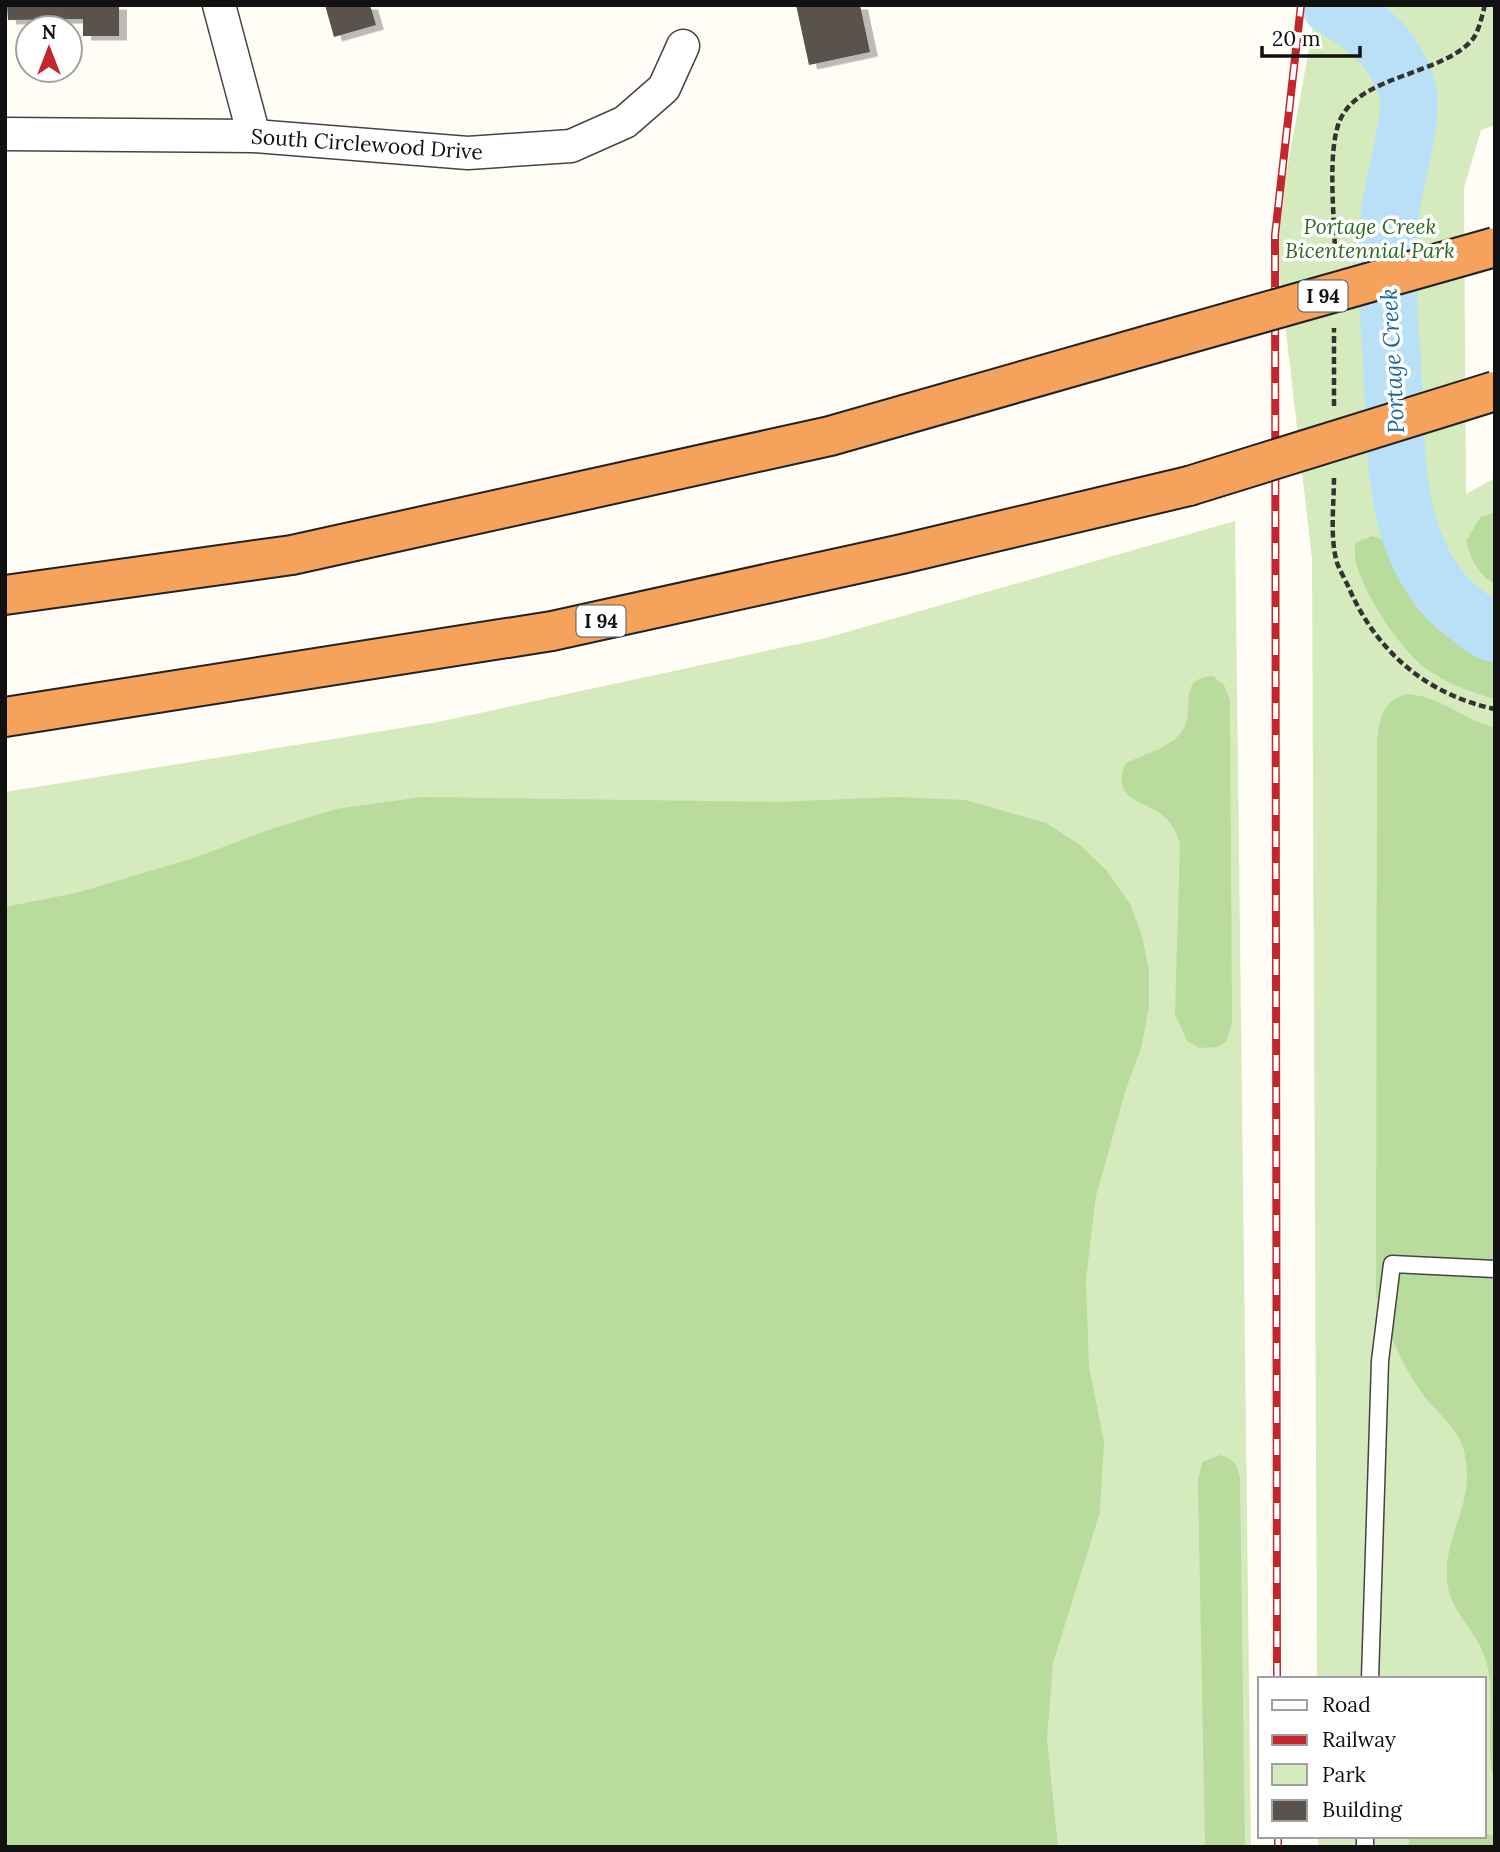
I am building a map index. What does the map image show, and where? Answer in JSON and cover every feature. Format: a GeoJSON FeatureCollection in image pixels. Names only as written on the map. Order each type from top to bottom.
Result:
{"type":"FeatureCollection","features":[{"type":"Feature","properties":{"kind":"highway","name":"I 94"},"geometry":{"type":"LineString","coordinates":[[5,595],[292,555],[830,436],[1495,247]]}},
{"type":"Feature","properties":{"kind":"highway","name":"I 94"},"geometry":{"type":"LineString","coordinates":[[5,717],[552,631],[902,554],[1189,485],[1495,391]]}},
{"type":"Feature","properties":{"kind":"street"},"geometry":{"type":"LineString","coordinates":[[219,5],[254,136]]}},
{"type":"Feature","properties":{"kind":"street","name":"South Circlewood Drive"},"geometry":{"type":"LineString","coordinates":[[5,134],[254,136],[468,153],[571,146],[625,122],[664,88],[683,46]]}},
{"type":"Feature","properties":{"kind":"lane"},"geometry":{"type":"LineString","coordinates":[[1370,1677],[1380,1361],[1392,1264],[1495,1269]]}},
{"type":"Feature","properties":{"kind":"path"},"geometry":{"type":"LineString","coordinates":[[1357,98],[1454,54],[1474,39],[1485,5]]}},
{"type":"Feature","properties":{"kind":"green space","name":"Portage Creek Bicentennial Park"},"geometry":{"type":"Polygon","coordinates":[[[1317,5],[1495,5],[1495,125],[1481,130],[1464,188],[1466,494],[1495,478],[1495,1847],[1318,1847],[1318,1838],[1486,1838],[1486,1677],[1317,1677],[1312,559],[1275,235],[1317,5]]]}},
{"type":"Feature","properties":{"kind":"green space"},"geometry":{"type":"Polygon","coordinates":[[[1495,512],[1495,584],[1476,566],[1466,541],[1480,518],[1495,512]]]}},
{"type":"Feature","properties":{"kind":"green space"},"geometry":{"type":"Polygon","coordinates":[[[1235,521],[1251,1847],[5,1847],[5,792],[438,722],[826,638],[1235,521]]]}},
{"type":"Feature","properties":{"kind":"green space"},"geometry":{"type":"Polygon","coordinates":[[[1372,536],[1382,540],[1398,553],[1430,599],[1451,622],[1476,641],[1495,650],[1495,699],[1458,686],[1425,668],[1390,628],[1367,591],[1355,556],[1356,543],[1372,536]]]}},
{"type":"Feature","properties":{"kind":"green space"},"geometry":{"type":"Polygon","coordinates":[[[1213,676],[1224,685],[1230,700],[1232,1023],[1226,1042],[1218,1047],[1199,1048],[1187,1041],[1175,1014],[1180,843],[1173,827],[1165,818],[1130,797],[1122,785],[1122,776],[1125,764],[1174,740],[1185,726],[1191,687],[1202,678],[1213,676]]]}},
{"type":"Feature","properties":{"kind":"green space"},"geometry":{"type":"Polygon","coordinates":[[[1406,694],[1429,698],[1495,728],[1495,1786],[1490,1753],[1488,1669],[1480,1645],[1452,1601],[1447,1580],[1450,1546],[1464,1502],[1467,1470],[1464,1451],[1457,1434],[1426,1399],[1407,1369],[1376,1296],[1377,743],[1380,719],[1386,707],[1406,694]]]}},
{"type":"Feature","properties":{"kind":"green space"},"geometry":{"type":"Polygon","coordinates":[[[422,797],[775,802],[897,797],[965,800],[1046,823],[1080,845],[1107,871],[1130,904],[1142,936],[1149,970],[1149,1006],[1142,1045],[1126,1089],[1096,1196],[1086,1280],[1089,1366],[1104,1442],[1100,1512],[1053,1663],[1047,1739],[1058,1847],[5,1847],[5,907],[76,893],[197,857],[265,831],[336,809],[422,797]]]}},
{"type":"Feature","properties":{"kind":"green space"},"geometry":{"type":"Polygon","coordinates":[[[1220,1455],[1234,1463],[1240,1479],[1245,1847],[1205,1847],[1198,1482],[1202,1462],[1220,1455]]]}},
{"type":"Feature","properties":{"kind":"green space"},"geometry":{"type":"Polygon","coordinates":[[[1486,1834],[1495,1836],[1495,1847],[1408,1847],[1410,1838],[1486,1838],[1486,1834]]]}},
{"type":"Feature","properties":{"kind":"building"},"geometry":{"type":"Polygon","coordinates":[[[7,5],[119,5],[119,36],[84,36],[84,14],[14,14],[14,20],[8,20],[7,5]]]}},
{"type":"Feature","properties":{"kind":"building"},"geometry":{"type":"Polygon","coordinates":[[[325,5],[370,5],[376,25],[334,37],[325,5]]]}},
{"type":"Feature","properties":{"kind":"building"},"geometry":{"type":"Polygon","coordinates":[[[796,5],[860,5],[870,52],[809,65],[796,5]]]}},
{"type":"Feature","properties":{"kind":"waterway","name":"Portage Creek"},"geometry":{"type":"LineString","coordinates":[[1330,5],[1379,40],[1396,63],[1408,93],[1406,134],[1390,213],[1387,269],[1397,464],[1410,531],[1422,561],[1440,589],[1464,613],[1495,633]]}},
{"type":"Feature","properties":{"kind":"railway"},"geometry":{"type":"LineString","coordinates":[[1277,1677],[1275,235],[1301,5]]}},
{"type":"Feature","properties":{"kind":"railway"},"geometry":{"type":"LineString","coordinates":[[1278,1838],[1278,1847]]}}]}
